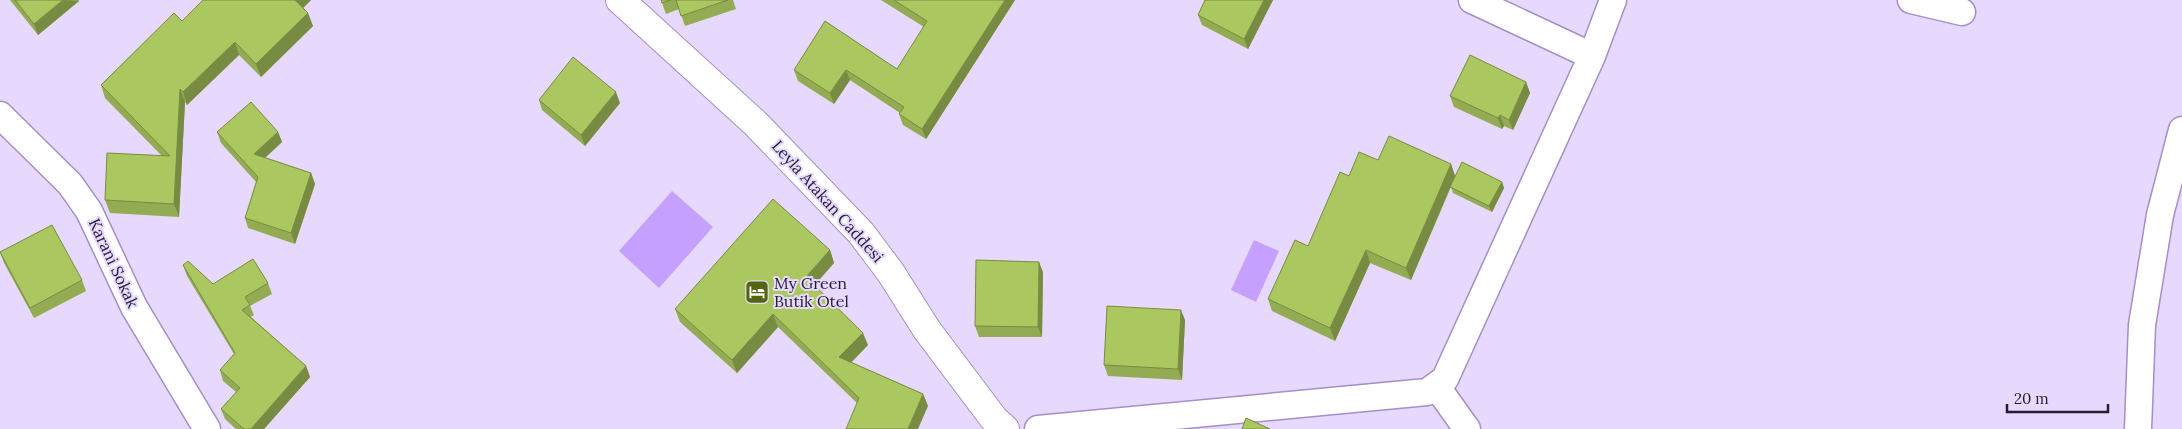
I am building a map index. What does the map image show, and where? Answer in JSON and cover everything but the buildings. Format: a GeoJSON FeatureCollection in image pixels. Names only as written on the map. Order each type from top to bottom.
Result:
{"type":"FeatureCollection","features":[{"type":"Feature","properties":{"kind":"main road","name":"Leyla Atakan Caddesi"},"geometry":{"type":"LineString","coordinates":[[620,0],[756,124],[861,233],[891,273],[927,330],[994,419],[1005,429]]}},
{"type":"Feature","properties":{"kind":"street"},"geometry":{"type":"LineString","coordinates":[[1472,0],[1592,56]]}},
{"type":"Feature","properties":{"kind":"street"},"geometry":{"type":"LineString","coordinates":[[1038,429],[1427,392],[1437,387],[1445,378],[1592,56],[1613,0]]}},
{"type":"Feature","properties":{"kind":"street"},"geometry":{"type":"LineString","coordinates":[[1911,0],[1962,12]]}},
{"type":"Feature","properties":{"kind":"street","name":"Karani Sokak"},"geometry":{"type":"LineString","coordinates":[[0,115],[70,184],[89,211],[134,307],[206,429]]}},
{"type":"Feature","properties":{"kind":"street"},"geometry":{"type":"LineString","coordinates":[[2138,429],[2142,324],[2160,215],[2182,130]]}},
{"type":"Feature","properties":{"kind":"street"},"geometry":{"type":"LineString","coordinates":[[1437,387],[1467,429]]}},
{"type":"Feature","properties":{"kind":"shaded area"},"geometry":{"type":"Polygon","coordinates":[[[672,191],[713,227],[659,288],[619,251],[672,191]]]}},
{"type":"Feature","properties":{"kind":"shaded area"},"geometry":{"type":"Polygon","coordinates":[[[1254,240],[1279,251],[1256,302],[1231,290],[1254,240]]]}},
{"type":"Feature","properties":{"kind":"place","name":"My Green Butik Otel"},"geometry":{"type":"Point","coordinates":[757,292]}}]}
